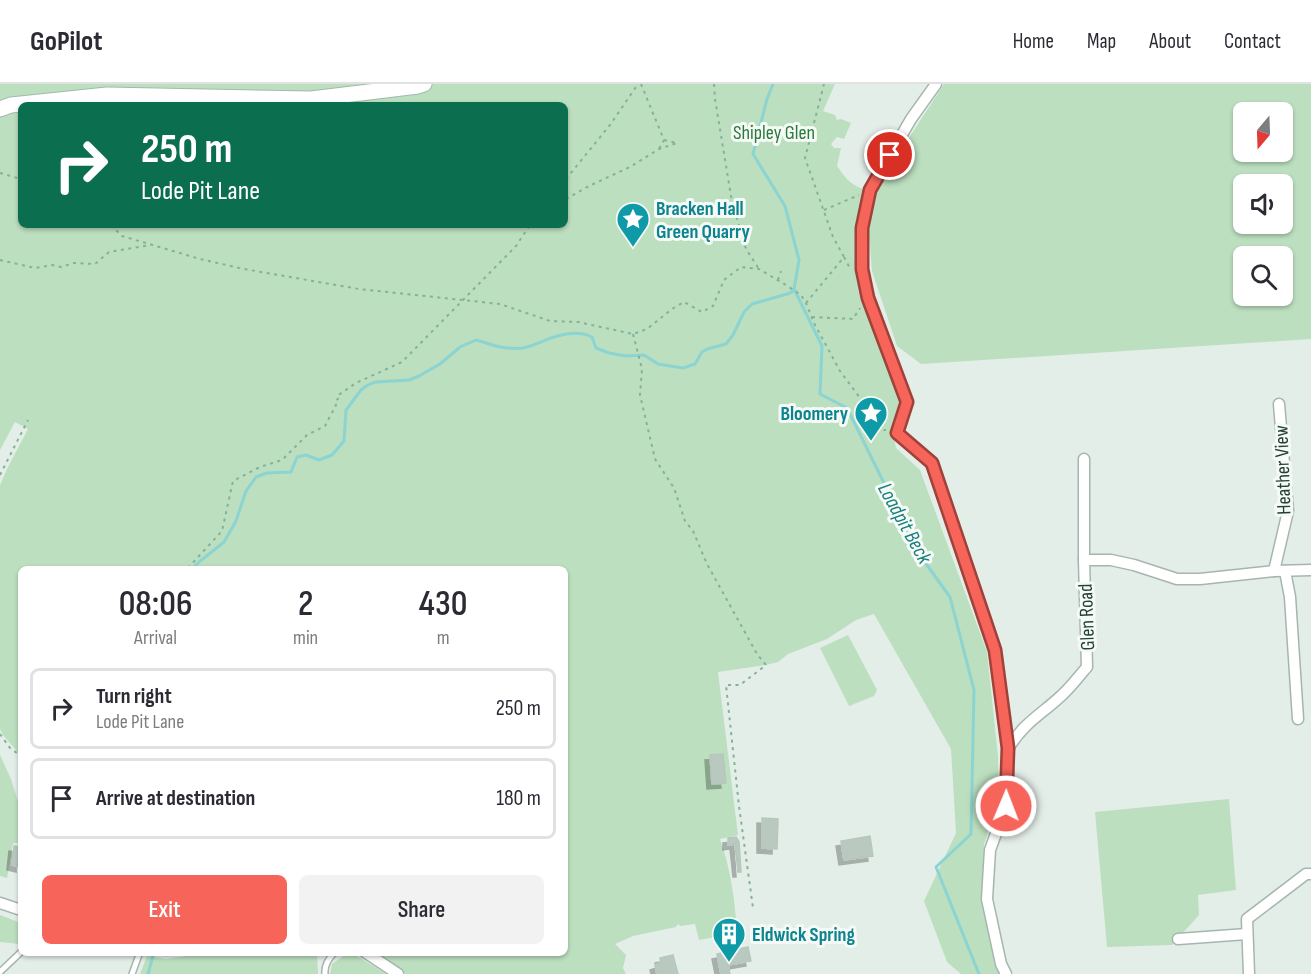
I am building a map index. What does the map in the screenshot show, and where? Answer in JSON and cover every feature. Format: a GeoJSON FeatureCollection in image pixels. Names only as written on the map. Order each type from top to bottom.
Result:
{"type":"FeatureCollection","features":[{"type":"Feature","properties":{"kind":"street"},"geometry":{"type":"LineString","coordinates":[[40,102],[107,95],[311,99],[424,84]]}},
{"type":"Feature","properties":{"kind":"street"},"geometry":{"type":"LineString","coordinates":[[936,84],[911,119],[870,190],[862,228],[862,269],[868,298],[907,402],[897,433],[932,463],[995,650],[1008,748],[1006,806],[990,850],[987,899],[1001,964],[1006,974]]}},
{"type":"Feature","properties":{"kind":"street"},"geometry":{"type":"LineString","coordinates":[[0,109],[18,104]]}},
{"type":"Feature","properties":{"kind":"street","name":"Heather View"},"geometry":{"type":"LineString","coordinates":[[1279,571],[1288,511],[1280,404]]}},
{"type":"Feature","properties":{"kind":"street","name":"Glen Road"},"geometry":{"type":"LineString","coordinates":[[1008,748],[1014,738],[1063,695],[1088,667],[1084,560],[1084,459]]}},
{"type":"Feature","properties":{"kind":"street","name":"Glen Road"},"geometry":{"type":"LineString","coordinates":[[1084,560],[1112,560],[1177,579],[1311,570]]}},
{"type":"Feature","properties":{"kind":"street"},"geometry":{"type":"LineString","coordinates":[[1279,571],[1290,597],[1298,719]]}},
{"type":"Feature","properties":{"kind":"street"},"geometry":{"type":"LineString","coordinates":[[1249,974],[1247,919],[1306,874],[1311,874]]}},
{"type":"Feature","properties":{"kind":"street"},"geometry":{"type":"LineString","coordinates":[[0,903],[18,909]]}},
{"type":"Feature","properties":{"kind":"street"},"geometry":{"type":"LineString","coordinates":[[1178,939],[1247,934]]}},
{"type":"Feature","properties":{"kind":"street"},"geometry":{"type":"LineString","coordinates":[[372,956],[398,974]]}},
{"type":"Feature","properties":{"kind":"lane"},"geometry":{"type":"LineString","coordinates":[[0,972],[18,955]]}},
{"type":"Feature","properties":{"kind":"lane"},"geometry":{"type":"LineString","coordinates":[[132,974],[139,956]]}},
{"type":"Feature","properties":{"kind":"lane"},"geometry":{"type":"LineString","coordinates":[[325,974],[324,970],[331,956]]}},
{"type":"Feature","properties":{"kind":"path"},"geometry":{"type":"LineString","coordinates":[[639,84],[664,140]]}},
{"type":"Feature","properties":{"kind":"path"},"geometry":{"type":"LineString","coordinates":[[568,177],[610,125],[639,84]]}},
{"type":"Feature","properties":{"kind":"path"},"geometry":{"type":"LineString","coordinates":[[714,84],[732,202],[746,249],[759,269]]}},
{"type":"Feature","properties":{"kind":"path"},"geometry":{"type":"LineString","coordinates":[[806,303],[844,257],[833,237],[804,158],[824,84]]}},
{"type":"Feature","properties":{"kind":"path"},"geometry":{"type":"LineString","coordinates":[[659,149],[664,140]]}},
{"type":"Feature","properties":{"kind":"path"},"geometry":{"type":"LineString","coordinates":[[568,198],[630,167],[659,149],[677,143],[664,140]]}},
{"type":"Feature","properties":{"kind":"path"},"geometry":{"type":"LineString","coordinates":[[0,173],[18,178]]}},
{"type":"Feature","properties":{"kind":"path"},"geometry":{"type":"LineString","coordinates":[[824,210],[870,190]]}},
{"type":"Feature","properties":{"kind":"path"},"geometry":{"type":"LineString","coordinates":[[114,228],[122,236],[200,260],[244,269],[359,289],[500,304],[550,321],[578,322],[633,334],[647,329],[684,302],[702,312],[713,306],[724,280],[741,267],[759,269],[801,295],[840,371],[884,430],[897,433]]}},
{"type":"Feature","properties":{"kind":"path"},"geometry":{"type":"LineString","coordinates":[[190,566],[222,531],[233,481],[260,467],[282,460],[307,435],[325,426],[339,394],[357,382],[402,362],[516,246],[528,228]]}},
{"type":"Feature","properties":{"kind":"path"},"geometry":{"type":"LineString","coordinates":[[0,260],[35,268],[52,265],[61,267],[74,263],[95,264],[109,252],[153,244]]}},
{"type":"Feature","properties":{"kind":"path"},"geometry":{"type":"LineString","coordinates":[[778,280],[781,271]]}},
{"type":"Feature","properties":{"kind":"path"},"geometry":{"type":"LineString","coordinates":[[812,317],[853,319],[861,306],[873,309]]}},
{"type":"Feature","properties":{"kind":"path"},"geometry":{"type":"LineString","coordinates":[[633,334],[642,369],[640,395],[655,459],[674,488],[685,521],[693,531],[707,564],[757,654],[766,665],[740,685],[726,685],[753,908]]}},
{"type":"Feature","properties":{"kind":"path"},"geometry":{"type":"LineString","coordinates":[[0,475],[28,420]]}},
{"type":"Feature","properties":{"kind":"path"},"geometry":{"type":"LineString","coordinates":[[0,734],[10,748],[18,754]]}},
{"type":"Feature","properties":{"kind":"green space","name":"Shipley Glen"},"geometry":{"type":"Polygon","coordinates":[[[0,84],[835,84],[823,111],[835,115],[837,120],[841,119],[851,123],[844,139],[837,137],[831,144],[834,148],[841,148],[837,166],[840,171],[852,183],[865,190],[860,256],[902,397],[898,424],[892,427],[896,448],[920,470],[987,652],[998,756],[999,801],[984,844],[982,886],[999,974],[961,974],[947,962],[924,901],[956,833],[951,749],[874,614],[856,620],[827,639],[788,654],[778,662],[718,672],[738,835],[720,839],[732,886],[737,933],[699,940],[695,924],[680,926],[678,924],[676,927],[633,936],[615,944],[626,955],[623,968],[626,974],[406,974],[378,956],[568,956],[568,566],[18,566],[18,752],[0,729],[0,485],[28,429],[15,422],[0,450],[0,84]]]}},
{"type":"Feature","properties":{"kind":"green space"},"geometry":{"type":"Polygon","coordinates":[[[944,84],[1311,84],[1311,339],[921,364],[897,346],[872,271],[869,231],[875,190],[944,84]]]}},
{"type":"Feature","properties":{"kind":"green space"},"geometry":{"type":"Polygon","coordinates":[[[848,635],[877,690],[874,696],[849,706],[820,648],[848,635]]]}},
{"type":"Feature","properties":{"kind":"green space"},"geometry":{"type":"Polygon","coordinates":[[[0,755],[18,801],[18,843],[13,843],[7,878],[0,876],[0,755]]]}},
{"type":"Feature","properties":{"kind":"green space"},"geometry":{"type":"Polygon","coordinates":[[[1229,799],[1236,890],[1198,895],[1199,915],[1172,945],[1107,947],[1095,812],[1229,799]]]}},
{"type":"Feature","properties":{"kind":"green space"},"geometry":{"type":"Polygon","coordinates":[[[0,915],[18,922],[18,944],[0,942],[0,915]]]}},
{"type":"Feature","properties":{"kind":"green space"},"geometry":{"type":"Polygon","coordinates":[[[147,956],[166,959],[187,956],[317,956],[318,974],[140,974],[147,956]]]}},
{"type":"Feature","properties":{"kind":"green space"},"geometry":{"type":"Polygon","coordinates":[[[344,956],[357,956],[386,974],[330,974],[332,964],[344,956]]]}},
{"type":"Feature","properties":{"kind":"building"},"geometry":{"type":"Polygon","coordinates":[[[723,754],[726,783],[712,784],[710,755],[723,754]]]}},
{"type":"Feature","properties":{"kind":"building"},"geometry":{"type":"Polygon","coordinates":[[[762,818],[778,819],[777,849],[762,848],[762,818]]]}},
{"type":"Feature","properties":{"kind":"building"},"geometry":{"type":"Polygon","coordinates":[[[870,836],[873,856],[844,860],[841,841],[870,836]]]}},
{"type":"Feature","properties":{"kind":"building"},"geometry":{"type":"Polygon","coordinates":[[[736,837],[739,842],[741,872],[738,872],[735,844],[728,845],[728,838],[736,837]]]}},
{"type":"Feature","properties":{"kind":"building"},"geometry":{"type":"Polygon","coordinates":[[[14,846],[18,847],[18,866],[12,865],[14,846]]]}},
{"type":"Feature","properties":{"kind":"building","name":"Eldwick Spring"},"geometry":{"type":"Polygon","coordinates":[[[748,947],[751,961],[728,965],[730,974],[721,974],[717,954],[748,947]]]}},
{"type":"Feature","properties":{"kind":"building"},"geometry":{"type":"Polygon","coordinates":[[[673,955],[678,974],[657,974],[655,965],[661,963],[660,958],[673,955]]]}},
{"type":"Feature","properties":{"kind":"waterway","name":"Loadpit Beck"},"geometry":{"type":"LineString","coordinates":[[773,84],[753,154],[785,206],[799,260],[794,289],[822,346],[820,394],[847,408],[911,543],[950,597],[974,690],[971,834],[936,867],[979,974]]}},
{"type":"Feature","properties":{"kind":"waterway"},"geometry":{"type":"LineString","coordinates":[[195,566],[224,542],[236,521],[246,491],[256,477],[267,473],[291,472],[297,457],[306,455],[319,460],[332,455],[344,441],[346,410],[366,386],[375,382],[409,380],[419,376],[440,364],[460,347],[476,340],[505,348],[523,348],[553,337],[573,333],[592,337],[596,348],[609,353],[626,356],[644,355],[658,364],[683,368],[695,364],[702,352],[707,349],[726,344],[744,312],[752,304],[787,294],[794,289]]}},
{"type":"Feature","properties":{"kind":"waterway"},"geometry":{"type":"LineString","coordinates":[[148,974],[153,956]]}},
{"type":"Feature","properties":{"kind":"place","name":"Bracken Hall Green Quarry"},"geometry":{"type":"Point","coordinates":[633,248]}},
{"type":"Feature","properties":{"kind":"place","name":"Bloomery"},"geometry":{"type":"Point","coordinates":[871,442]}},
{"type":"Feature","properties":{"kind":"place","name":"Eldwick Spring"},"geometry":{"type":"Point","coordinates":[729,963]}},
{"type":"Feature","properties":{"kind":"route"},"geometry":{"type":"LineString","coordinates":[[890,155],[870,190],[862,228],[862,269],[868,298],[907,402],[897,433],[932,463],[995,650],[1008,748],[1006,806]]}}]}
